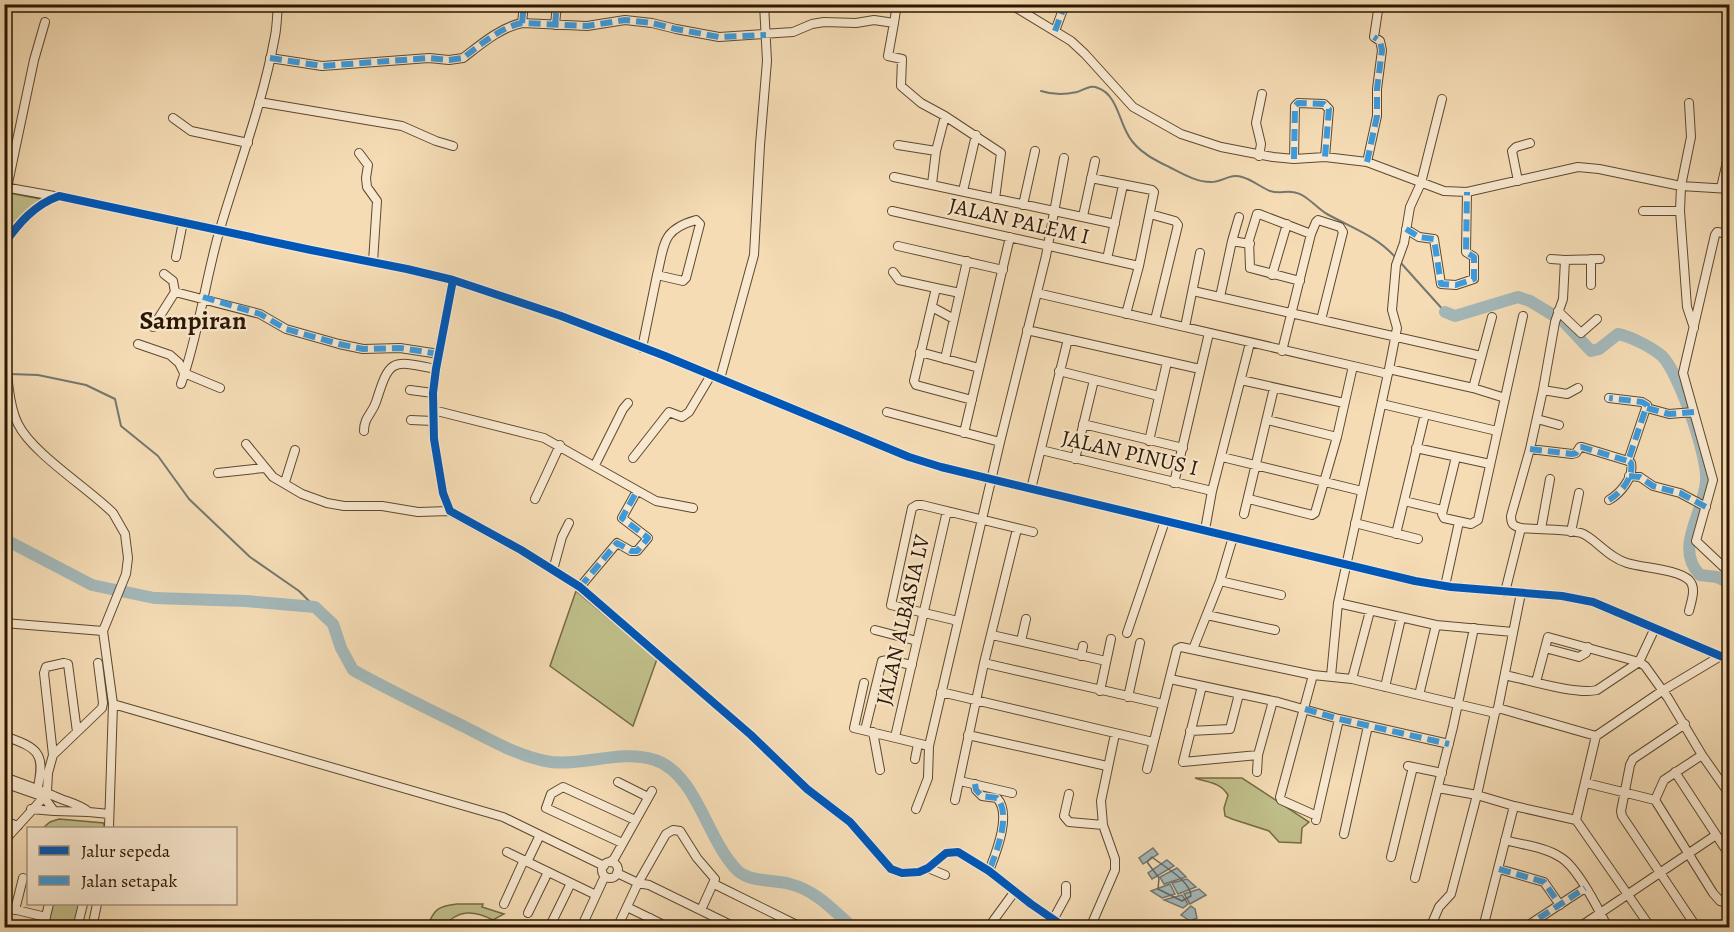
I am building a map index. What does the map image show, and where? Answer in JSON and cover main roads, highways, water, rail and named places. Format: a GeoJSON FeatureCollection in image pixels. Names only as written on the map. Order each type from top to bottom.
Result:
{"type":"FeatureCollection","features":[{"type":"Feature","properties":{"kind":"water"},"geometry":{"type":"Polygon","coordinates":[[[1153,848],[1158,854],[1143,864],[1139,858],[1153,848]]]}},
{"type":"Feature","properties":{"kind":"water"},"geometry":{"type":"Polygon","coordinates":[[[1167,860],[1174,866],[1152,879],[1148,873],[1167,860]]]}},
{"type":"Feature","properties":{"kind":"water"},"geometry":{"type":"Polygon","coordinates":[[[1177,868],[1186,877],[1164,884],[1160,877],[1177,868]]]}},
{"type":"Feature","properties":{"kind":"water"},"geometry":{"type":"Polygon","coordinates":[[[1187,879],[1196,887],[1178,894],[1172,883],[1187,879]]]}},
{"type":"Feature","properties":{"kind":"water"},"geometry":{"type":"Polygon","coordinates":[[[1170,884],[1175,894],[1162,898],[1151,891],[1170,884]]]}},
{"type":"Feature","properties":{"kind":"water"},"geometry":{"type":"Polygon","coordinates":[[[1199,889],[1206,895],[1190,904],[1184,894],[1199,889]]]}},
{"type":"Feature","properties":{"kind":"water"},"geometry":{"type":"Polygon","coordinates":[[[1182,895],[1188,904],[1183,908],[1164,900],[1182,895]]]}},
{"type":"Feature","properties":{"kind":"water"},"geometry":{"type":"Polygon","coordinates":[[[1191,906],[1195,909],[1197,918],[1190,921],[1181,915],[1191,906]]]}},
{"type":"Feature","properties":{"kind":"waterway"},"geometry":{"type":"LineString","coordinates":[[1041,91],[1063,94],[1090,87],[1098,88],[1113,101],[1133,142],[1141,151],[1156,161],[1198,180],[1215,182],[1238,176],[1270,191],[1297,193],[1327,214],[1372,238],[1396,258]]}},
{"type":"Feature","properties":{"kind":"waterway"},"geometry":{"type":"LineString","coordinates":[[1400,262],[1445,312]]}},
{"type":"Feature","properties":{"kind":"waterway"},"geometry":{"type":"LineString","coordinates":[[1445,312],[1455,316],[1518,297],[1530,301],[1563,321],[1591,351],[1599,349],[1618,334],[1629,337],[1662,356],[1669,365],[1684,397],[1697,435],[1705,469],[1704,492],[1690,541],[1689,553],[1692,564],[1700,575],[1717,577],[1730,583]]}},
{"type":"Feature","properties":{"kind":"waterway"},"geometry":{"type":"LineString","coordinates":[[10,374],[38,375],[86,385],[115,399],[121,426],[158,456],[189,499],[250,557],[299,591],[315,607]]}},
{"type":"Feature","properties":{"kind":"waterway"},"geometry":{"type":"LineString","coordinates":[[4,539],[92,585],[154,598],[246,601],[315,607],[333,624],[341,648],[353,670],[495,742],[539,760],[564,763],[629,756],[655,760],[669,768],[692,793],[718,843],[738,871],[750,877],[800,887],[824,902],[853,928]]}},
{"type":"Feature","properties":{"kind":"district","name":"Sampiran"},"geometry":{"type":"Point","coordinates":[193,320]}}]}
